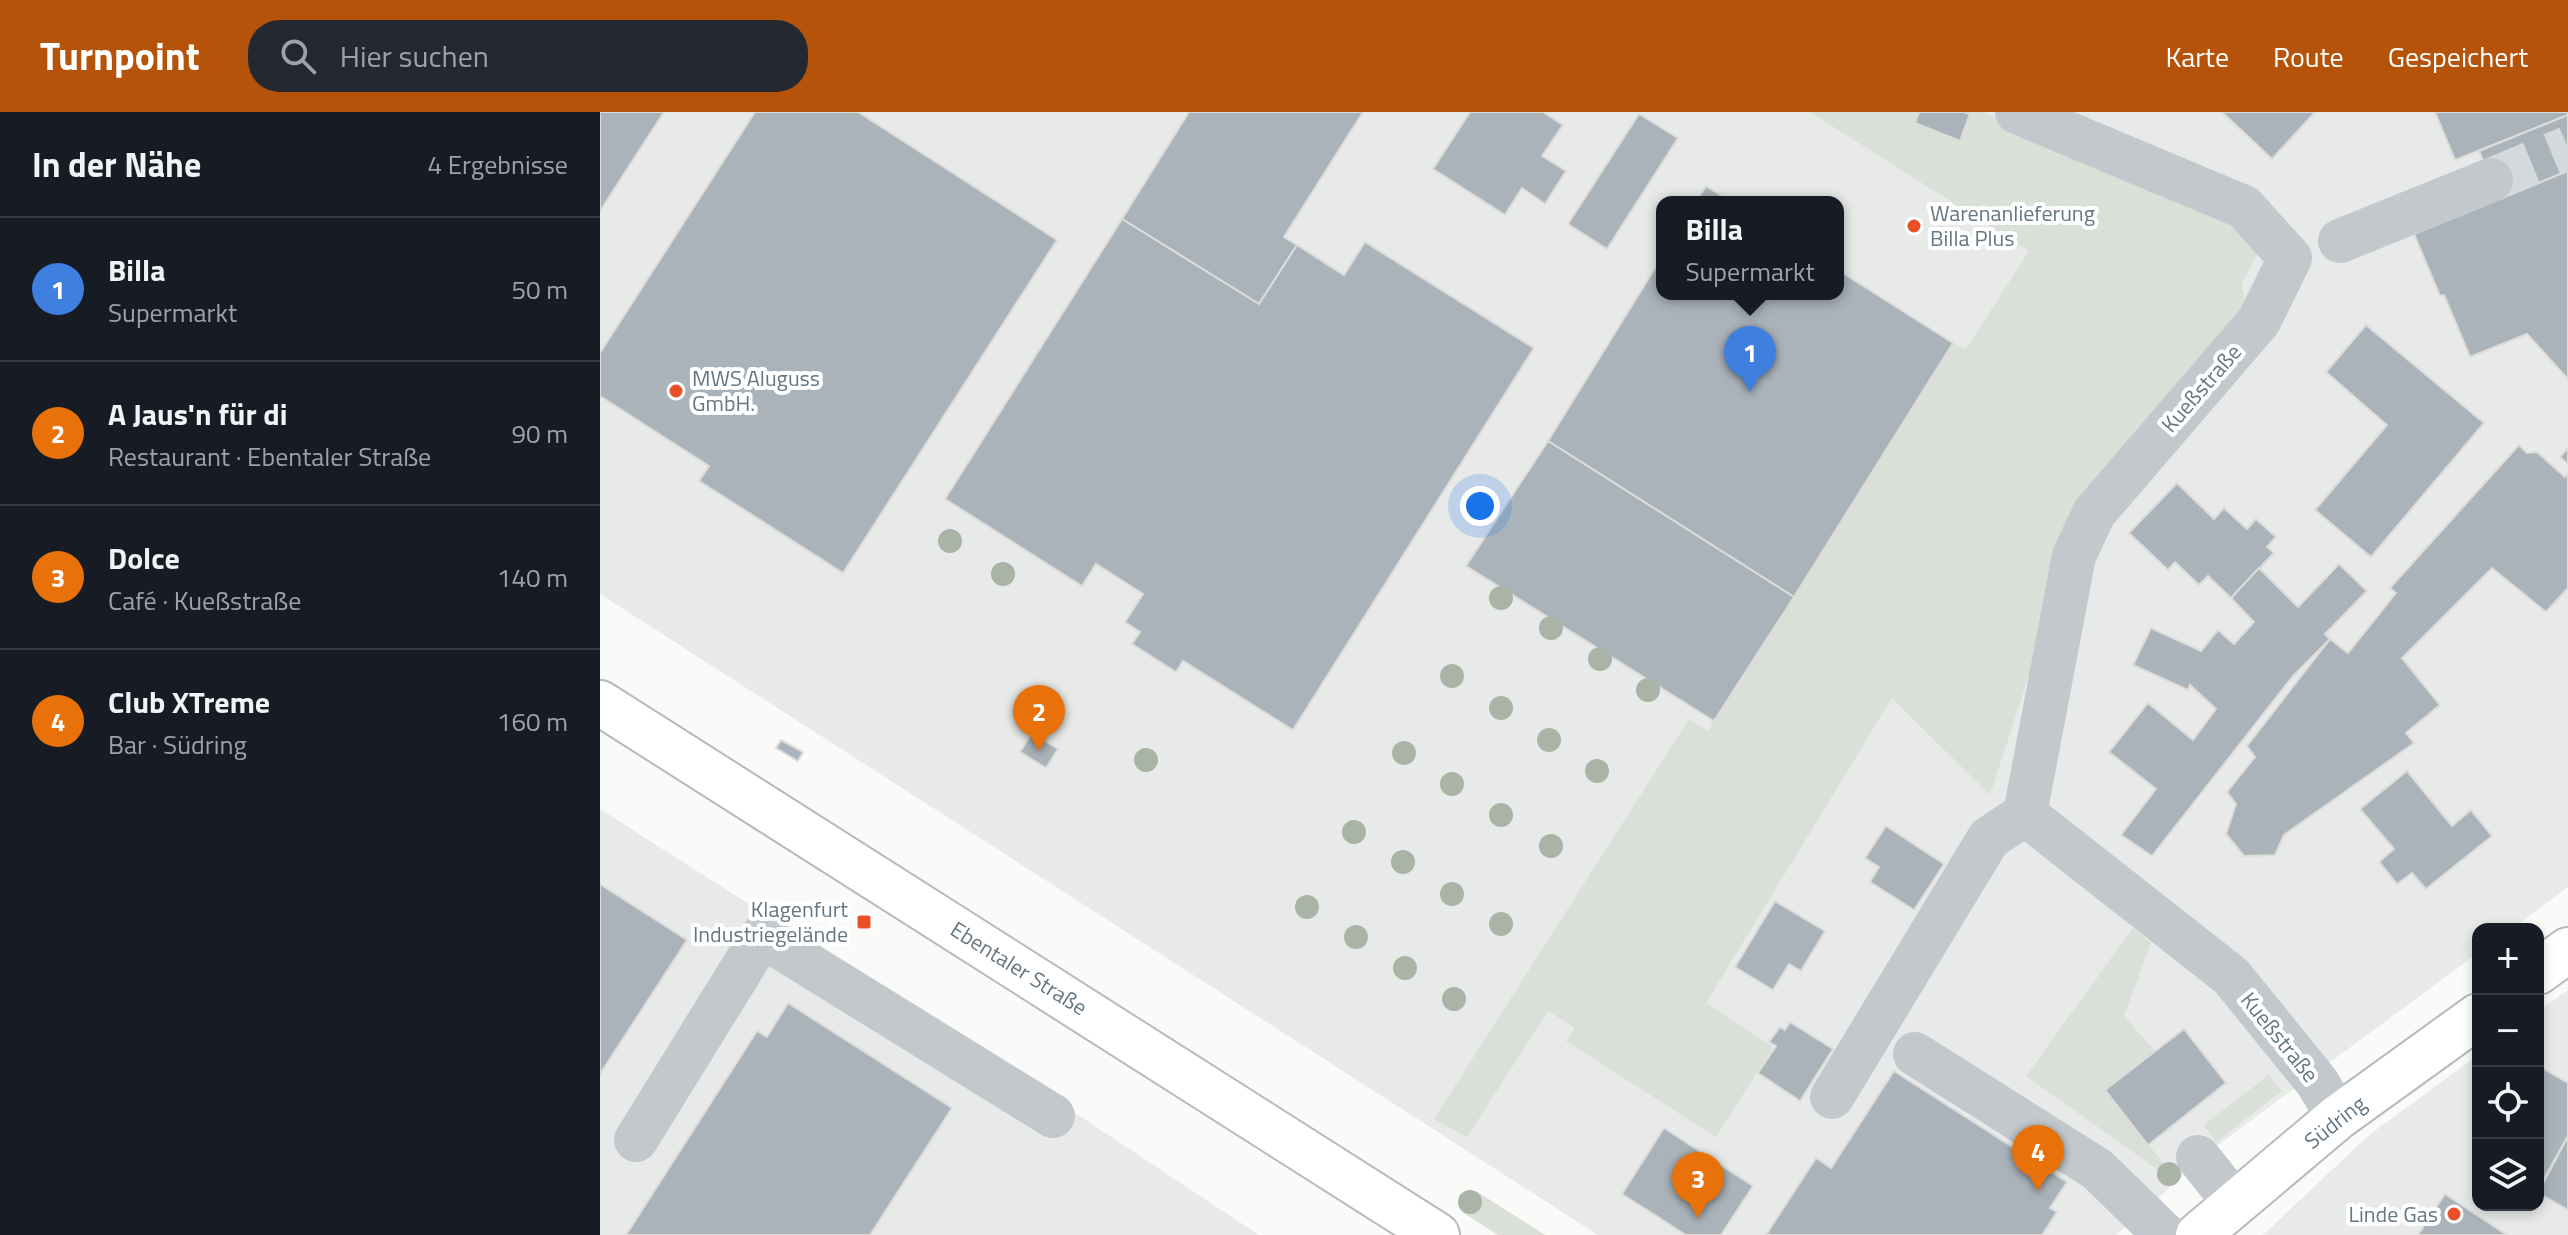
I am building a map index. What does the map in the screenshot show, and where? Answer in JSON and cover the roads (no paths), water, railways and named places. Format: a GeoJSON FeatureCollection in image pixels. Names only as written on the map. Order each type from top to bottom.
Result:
{"type":"FeatureCollection","features":[{"type":"Feature","properties":{"kind":"main road","name":"Ebentaler Straße"},"geometry":{"type":"LineString","coordinates":[[600,703],[1437,1235]]}},
{"type":"Feature","properties":{"kind":"main road"},"geometry":{"type":"LineString","coordinates":[[2544,968],[2568,950]]}},
{"type":"Feature","properties":{"kind":"main road","name":"Südring"},"geometry":{"type":"LineString","coordinates":[[2198,1235],[2338,1117],[2472,1020]]}},
{"type":"Feature","properties":{"kind":"street","name":"Kueßstraße"},"geometry":{"type":"LineString","coordinates":[[2017,112],[2244,207],[2290,258],[2259,321],[2094,513],[2074,556],[2025,814],[2219,986],[2275,1057],[2317,1082],[2338,1117]]}},
{"type":"Feature","properties":{"kind":"street"},"geometry":{"type":"LineString","coordinates":[[2340,241],[2491,180]]}},
{"type":"Feature","properties":{"kind":"street"},"geometry":{"type":"LineString","coordinates":[[1832,1097],[1989,838],[2025,814]]}},
{"type":"Feature","properties":{"kind":"street"},"geometry":{"type":"LineString","coordinates":[[636,1140],[762,936],[1053,1116]]}},
{"type":"Feature","properties":{"kind":"street"},"geometry":{"type":"LineString","coordinates":[[2544,983],[2568,981]]}},
{"type":"Feature","properties":{"kind":"street"},"geometry":{"type":"LineString","coordinates":[[1915,1054],[2097,1169],[2165,1235]]}},
{"type":"Feature","properties":{"kind":"street"},"geometry":{"type":"LineString","coordinates":[[2198,1157],[2234,1202]]}},
{"type":"Feature","properties":{"kind":"tunnel"},"geometry":{"type":"LineString","coordinates":[[2491,180],[2568,148]]}},
{"type":"Feature","properties":{"kind":"place","name":"Warenanlieferung Billa Plus"},"geometry":{"type":"Point","coordinates":[1914,226]}},
{"type":"Feature","properties":{"kind":"place","name":"MWS Aluguss GmbH."},"geometry":{"type":"Point","coordinates":[676,391]}},
{"type":"Feature","properties":{"kind":"place","name":"Billa"},"geometry":{"type":"Point","coordinates":[1750,392]}},
{"type":"Feature","properties":{"kind":"place","name":"A Jaus'n für di"},"geometry":{"type":"Point","coordinates":[1039,751]}},
{"type":"Feature","properties":{"kind":"place","name":"Klagenfurt Industriegelände"},"geometry":{"type":"Point","coordinates":[864,922]}},
{"type":"Feature","properties":{"kind":"place","name":"Club XTreme"},"geometry":{"type":"Point","coordinates":[2038,1191]}},
{"type":"Feature","properties":{"kind":"place","name":"Linde Gas"},"geometry":{"type":"Point","coordinates":[2454,1214]}},
{"type":"Feature","properties":{"kind":"place","name":"Dolce"},"geometry":{"type":"Point","coordinates":[1698,1218]}}]}
